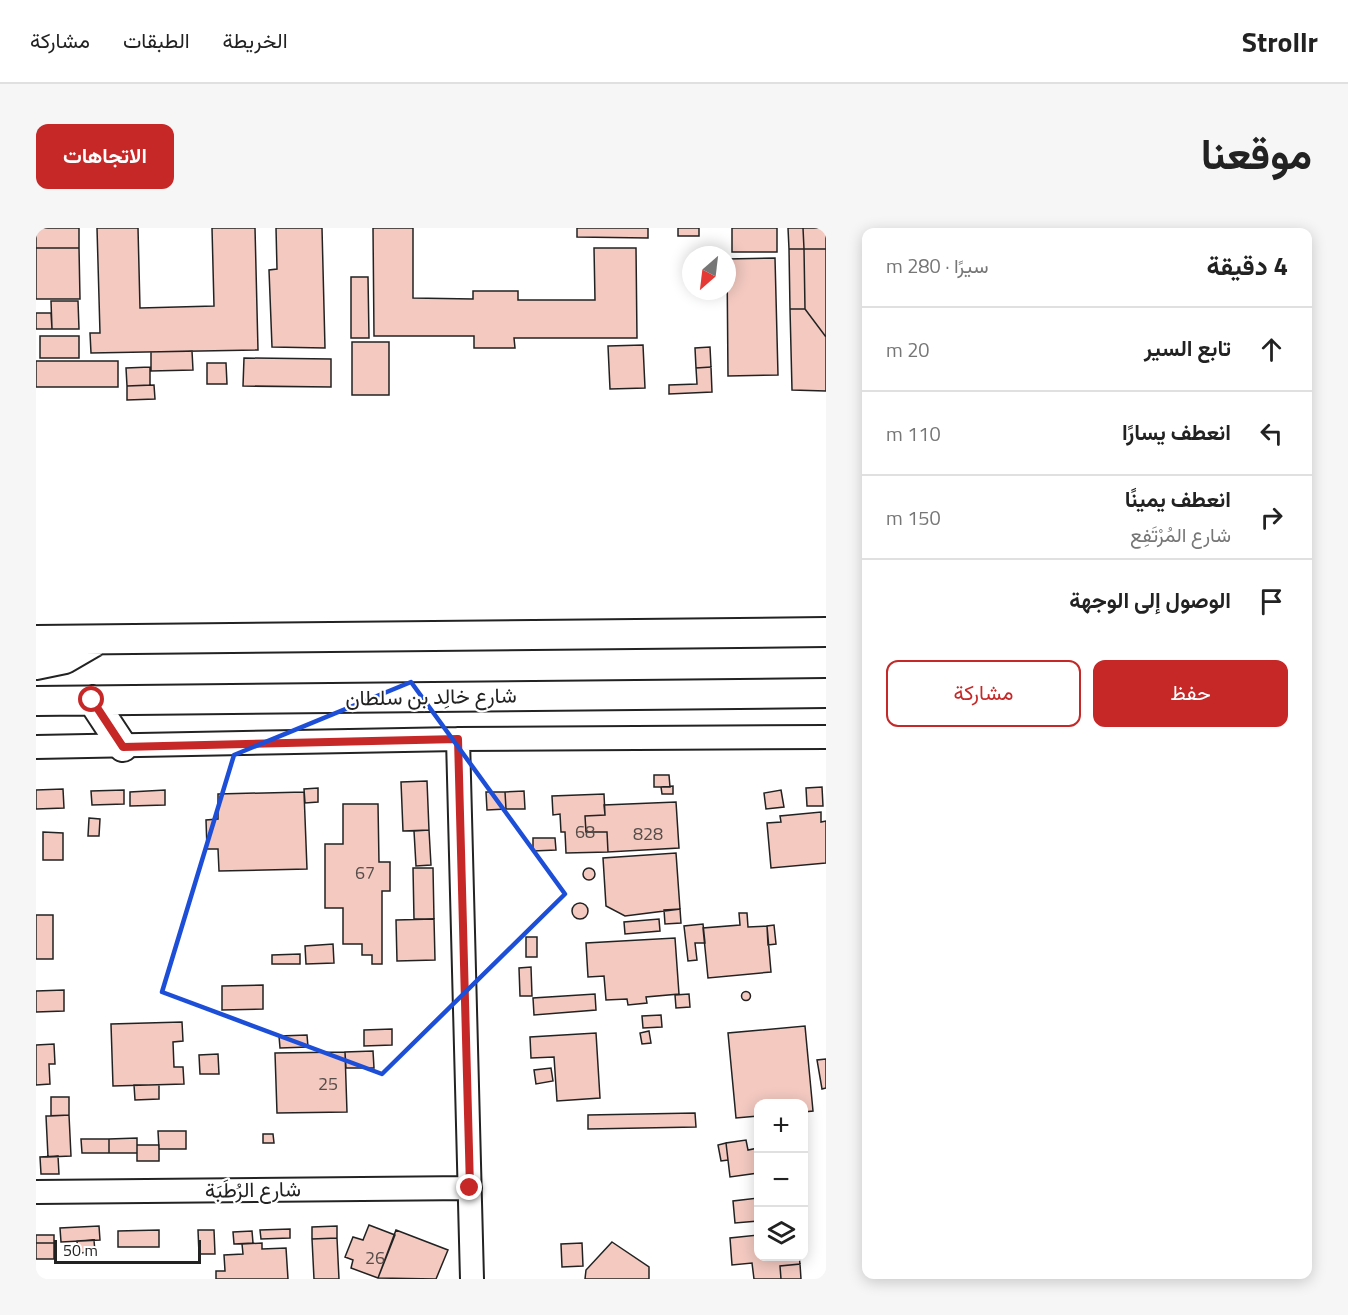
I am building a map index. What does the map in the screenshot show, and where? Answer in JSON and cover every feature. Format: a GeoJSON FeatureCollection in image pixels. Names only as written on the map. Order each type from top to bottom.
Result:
{"type":"FeatureCollection","features":[{"type":"Feature","properties":{"kind":"main road"},"geometry":{"type":"LineString","coordinates":[[36,640],[826,632]]}},
{"type":"Feature","properties":{"kind":"main road"},"geometry":{"type":"LineString","coordinates":[[36,665],[65,659],[98,640]]}},
{"type":"Feature","properties":{"kind":"main road","name":"شارع خالِد بن سلطان"},"geometry":{"type":"LineString","coordinates":[[36,701],[826,693]]}},
{"type":"Feature","properties":{"kind":"main road"},"geometry":{"type":"LineString","coordinates":[[92,700],[123,747]]}},
{"type":"Feature","properties":{"kind":"street"},"geometry":{"type":"LineString","coordinates":[[36,747],[458,739],[826,737]]}},
{"type":"Feature","properties":{"kind":"street"},"geometry":{"type":"LineString","coordinates":[[458,739],[472,1279]]}},
{"type":"Feature","properties":{"kind":"street","name":"شارع الرُطَبَة"},"geometry":{"type":"LineString","coordinates":[[36,1192],[470,1188]]}},
{"type":"Feature","properties":{"kind":"highlighted area"},"geometry":{"type":"Polygon","coordinates":[[[411,682],[565,894],[382,1074],[162,992],[234,755],[411,682]]]}},
{"type":"Feature","properties":{"kind":"building"},"geometry":{"type":"Polygon","coordinates":[[[36,228],[79,228],[79,248],[36,248],[36,228]]]}},
{"type":"Feature","properties":{"kind":"building"},"geometry":{"type":"Polygon","coordinates":[[[97,228],[138,228],[140,308],[214,306],[212,228],[255,228],[258,350],[91,353],[90,333],[100,333],[97,228]]]}},
{"type":"Feature","properties":{"kind":"building"},"geometry":{"type":"Polygon","coordinates":[[[276,228],[322,228],[325,348],[272,347],[269,270],[277,269],[276,228]]]}},
{"type":"Feature","properties":{"kind":"building"},"geometry":{"type":"Polygon","coordinates":[[[373,228],[413,228],[413,298],[473,299],[473,291],[518,291],[518,300],[595,300],[594,248],[636,248],[637,338],[514,338],[515,348],[474,348],[474,336],[374,336],[373,228]]]}},
{"type":"Feature","properties":{"kind":"building"},"geometry":{"type":"Polygon","coordinates":[[[577,228],[648,228],[648,238],[577,237],[577,228]]]}},
{"type":"Feature","properties":{"kind":"building"},"geometry":{"type":"Polygon","coordinates":[[[678,228],[699,228],[699,236],[678,236],[678,228]]]}},
{"type":"Feature","properties":{"kind":"building"},"geometry":{"type":"Polygon","coordinates":[[[732,228],[777,228],[777,252],[736,252],[736,246],[732,246],[732,228]]]}},
{"type":"Feature","properties":{"kind":"building"},"geometry":{"type":"Polygon","coordinates":[[[788,228],[803,228],[804,249],[789,249],[788,228]]]}},
{"type":"Feature","properties":{"kind":"building"},"geometry":{"type":"Polygon","coordinates":[[[803,228],[826,228],[826,249],[804,249],[803,228]]]}},
{"type":"Feature","properties":{"kind":"building"},"geometry":{"type":"Polygon","coordinates":[[[36,248],[79,248],[80,299],[36,299],[36,248]]]}},
{"type":"Feature","properties":{"kind":"building"},"geometry":{"type":"Polygon","coordinates":[[[789,249],[804,249],[805,309],[790,309],[789,249]]]}},
{"type":"Feature","properties":{"kind":"building"},"geometry":{"type":"Polygon","coordinates":[[[804,249],[826,249],[826,337],[805,309],[804,249]]]}},
{"type":"Feature","properties":{"kind":"building"},"geometry":{"type":"Polygon","coordinates":[[[775,258],[778,375],[728,376],[727,300],[736,300],[736,259],[775,258]]]}},
{"type":"Feature","properties":{"kind":"building"},"geometry":{"type":"Polygon","coordinates":[[[351,277],[368,277],[369,338],[351,338],[351,277]]]}},
{"type":"Feature","properties":{"kind":"building"},"geometry":{"type":"Polygon","coordinates":[[[51,301],[78,301],[79,329],[52,329],[51,301]]]}},
{"type":"Feature","properties":{"kind":"building"},"geometry":{"type":"Polygon","coordinates":[[[790,309],[805,309],[826,337],[826,391],[792,390],[790,309]]]}},
{"type":"Feature","properties":{"kind":"building"},"geometry":{"type":"Polygon","coordinates":[[[36,313],[51,313],[52,329],[36,329],[36,313]]]}},
{"type":"Feature","properties":{"kind":"building"},"geometry":{"type":"Polygon","coordinates":[[[40,336],[79,336],[79,358],[40,358],[40,336]]]}},
{"type":"Feature","properties":{"kind":"building"},"geometry":{"type":"Polygon","coordinates":[[[352,342],[389,342],[389,395],[352,395],[352,342]]]}},
{"type":"Feature","properties":{"kind":"building"},"geometry":{"type":"Polygon","coordinates":[[[643,345],[645,388],[610,389],[608,346],[643,345]]]}},
{"type":"Feature","properties":{"kind":"building"},"geometry":{"type":"Polygon","coordinates":[[[710,347],[711,367],[696,368],[695,348],[710,347]]]}},
{"type":"Feature","properties":{"kind":"building"},"geometry":{"type":"Polygon","coordinates":[[[192,351],[193,370],[151,371],[151,352],[192,351]]]}},
{"type":"Feature","properties":{"kind":"building"},"geometry":{"type":"Polygon","coordinates":[[[244,358],[331,359],[331,387],[243,386],[244,358]]]}},
{"type":"Feature","properties":{"kind":"building"},"geometry":{"type":"Polygon","coordinates":[[[36,361],[118,361],[118,387],[36,387],[36,361]]]}},
{"type":"Feature","properties":{"kind":"building"},"geometry":{"type":"Polygon","coordinates":[[[207,363],[226,363],[227,384],[207,384],[207,363]]]}},
{"type":"Feature","properties":{"kind":"building"},"geometry":{"type":"Polygon","coordinates":[[[150,367],[150,385],[127,386],[126,368],[150,367]]]}},
{"type":"Feature","properties":{"kind":"building"},"geometry":{"type":"Polygon","coordinates":[[[711,367],[712,392],[669,394],[669,385],[697,384],[696,368],[711,367]]]}},
{"type":"Feature","properties":{"kind":"building"},"geometry":{"type":"Polygon","coordinates":[[[154,385],[155,399],[127,400],[127,386],[154,385]]]}},
{"type":"Feature","properties":{"kind":"building"},"geometry":{"type":"Polygon","coordinates":[[[654,775],[669,775],[670,787],[654,787],[654,775]]]}},
{"type":"Feature","properties":{"kind":"building"},"geometry":{"type":"Polygon","coordinates":[[[427,781],[429,830],[403,831],[401,782],[427,781]]]}},
{"type":"Feature","properties":{"kind":"building"},"geometry":{"type":"Polygon","coordinates":[[[673,786],[673,794],[662,794],[661,787],[673,786]]]}},
{"type":"Feature","properties":{"kind":"building"},"geometry":{"type":"Polygon","coordinates":[[[822,787],[823,806],[807,806],[806,788],[822,787]]]}},
{"type":"Feature","properties":{"kind":"building"},"geometry":{"type":"Polygon","coordinates":[[[318,788],[318,802],[305,803],[304,789],[318,788]]]}},
{"type":"Feature","properties":{"kind":"building"},"geometry":{"type":"Polygon","coordinates":[[[63,789],[64,808],[36,809],[36,790],[63,789]]]}},
{"type":"Feature","properties":{"kind":"building"},"geometry":{"type":"Polygon","coordinates":[[[124,790],[124,804],[92,805],[91,791],[124,790]]]}},
{"type":"Feature","properties":{"kind":"building"},"geometry":{"type":"Polygon","coordinates":[[[165,790],[165,805],[130,806],[130,792],[165,790]]]}},
{"type":"Feature","properties":{"kind":"building"},"geometry":{"type":"Polygon","coordinates":[[[781,790],[784,807],[766,809],[764,793],[781,790]]]}},
{"type":"Feature","properties":{"kind":"building"},"geometry":{"type":"Polygon","coordinates":[[[524,791],[525,809],[506,809],[505,792],[524,791]]]}},
{"type":"Feature","properties":{"kind":"building"},"geometry":{"type":"Polygon","coordinates":[[[304,792],[307,869],[219,871],[218,849],[207,849],[206,820],[218,819],[218,794],[304,792]]]}},
{"type":"Feature","properties":{"kind":"building"},"geometry":{"type":"Polygon","coordinates":[[[486,792],[505,792],[506,809],[487,810],[486,792]]]}},
{"type":"Feature","properties":{"kind":"building"},"geometry":{"type":"Polygon","coordinates":[[[604,794],[605,815],[585,816],[586,832],[607,832],[608,852],[566,853],[565,832],[561,832],[560,814],[553,815],[552,796],[604,794]]]}},
{"type":"Feature","properties":{"kind":"building"},"geometry":{"type":"Polygon","coordinates":[[[676,802],[679,848],[608,852],[607,832],[586,832],[585,816],[605,815],[604,805],[676,802]]]}},
{"type":"Feature","properties":{"kind":"building"},"geometry":{"type":"Polygon","coordinates":[[[343,804],[378,804],[379,862],[390,862],[390,891],[382,891],[382,964],[372,964],[372,955],[362,955],[362,944],[343,944],[343,908],[325,908],[325,844],[343,844],[343,804]]]}},
{"type":"Feature","properties":{"kind":"building"},"geometry":{"type":"Polygon","coordinates":[[[821,812],[821,822],[826,821],[826,863],[771,868],[767,823],[781,822],[780,816],[821,812]]]}},
{"type":"Feature","properties":{"kind":"building"},"geometry":{"type":"Polygon","coordinates":[[[89,818],[100,819],[99,836],[88,836],[89,818]]]}},
{"type":"Feature","properties":{"kind":"building"},"geometry":{"type":"Polygon","coordinates":[[[429,830],[431,865],[416,866],[414,831],[429,830]]]}},
{"type":"Feature","properties":{"kind":"building"},"geometry":{"type":"Polygon","coordinates":[[[43,832],[63,833],[63,860],[43,860],[43,832]]]}},
{"type":"Feature","properties":{"kind":"building"},"geometry":{"type":"Polygon","coordinates":[[[533,838],[555,838],[556,850],[533,851],[533,838]]]}},
{"type":"Feature","properties":{"kind":"building"},"geometry":{"type":"Polygon","coordinates":[[[676,853],[680,909],[625,916],[606,906],[603,858],[676,853]]]}},
{"type":"Feature","properties":{"kind":"building"},"geometry":{"type":"Polygon","coordinates":[[[413,868],[433,868],[434,919],[414,919],[413,868]]]}},
{"type":"Feature","properties":{"kind":"building"},"geometry":{"type":"Polygon","coordinates":[[[591,868],[595,874],[591,880],[587,880],[583,872],[591,868]]]}},
{"type":"Feature","properties":{"kind":"building"},"geometry":{"type":"Polygon","coordinates":[[[580,903],[588,911],[580,919],[572,911],[580,903]]]}},
{"type":"Feature","properties":{"kind":"building"},"geometry":{"type":"Polygon","coordinates":[[[680,909],[681,923],[665,924],[664,910],[680,909]]]}},
{"type":"Feature","properties":{"kind":"building"},"geometry":{"type":"Polygon","coordinates":[[[739,913],[747,913],[748,927],[767,926],[771,972],[708,978],[703,928],[740,925],[739,913]]]}},
{"type":"Feature","properties":{"kind":"building"},"geometry":{"type":"Polygon","coordinates":[[[36,915],[53,915],[53,959],[36,959],[36,915]]]}},
{"type":"Feature","properties":{"kind":"building"},"geometry":{"type":"Polygon","coordinates":[[[434,919],[435,960],[397,961],[396,920],[434,919]]]}},
{"type":"Feature","properties":{"kind":"building"},"geometry":{"type":"Polygon","coordinates":[[[659,919],[660,931],[625,934],[624,922],[659,919]]]}},
{"type":"Feature","properties":{"kind":"building"},"geometry":{"type":"Polygon","coordinates":[[[703,924],[705,943],[695,943],[697,960],[688,961],[684,926],[703,924]]]}},
{"type":"Feature","properties":{"kind":"building"},"geometry":{"type":"Polygon","coordinates":[[[774,925],[776,944],[768,945],[767,926],[774,925]]]}},
{"type":"Feature","properties":{"kind":"building"},"geometry":{"type":"Polygon","coordinates":[[[526,937],[537,937],[537,957],[526,957],[526,937]]]}},
{"type":"Feature","properties":{"kind":"building"},"geometry":{"type":"Polygon","coordinates":[[[675,938],[679,994],[646,997],[647,1003],[628,1005],[627,999],[606,1000],[604,976],[588,977],[586,943],[675,938]]]}},
{"type":"Feature","properties":{"kind":"building"},"geometry":{"type":"Polygon","coordinates":[[[333,944],[334,963],[306,964],[305,946],[333,944]]]}},
{"type":"Feature","properties":{"kind":"building"},"geometry":{"type":"Polygon","coordinates":[[[300,954],[300,964],[272,964],[272,955],[300,954]]]}},
{"type":"Feature","properties":{"kind":"building"},"geometry":{"type":"Polygon","coordinates":[[[531,967],[532,996],[520,996],[519,968],[531,967]]]}},
{"type":"Feature","properties":{"kind":"building"},"geometry":{"type":"Polygon","coordinates":[[[263,985],[263,1009],[222,1010],[222,986],[263,985]]]}},
{"type":"Feature","properties":{"kind":"building"},"geometry":{"type":"Polygon","coordinates":[[[64,990],[64,1011],[36,1012],[36,991],[64,990]]]}},
{"type":"Feature","properties":{"kind":"building"},"geometry":{"type":"Polygon","coordinates":[[[746,992],[750,996],[746,1000],[742,996],[746,992]]]}},
{"type":"Feature","properties":{"kind":"building"},"geometry":{"type":"Polygon","coordinates":[[[595,994],[596,1010],[534,1015],[533,998],[595,994]]]}},
{"type":"Feature","properties":{"kind":"building"},"geometry":{"type":"Polygon","coordinates":[[[689,994],[690,1007],[676,1008],[675,995],[689,994]]]}},
{"type":"Feature","properties":{"kind":"building"},"geometry":{"type":"Polygon","coordinates":[[[661,1015],[662,1027],[643,1028],[642,1016],[661,1015]]]}},
{"type":"Feature","properties":{"kind":"building"},"geometry":{"type":"Polygon","coordinates":[[[182,1022],[183,1041],[173,1042],[174,1067],[183,1067],[184,1084],[113,1086],[111,1024],[182,1022]]]}},
{"type":"Feature","properties":{"kind":"building"},"geometry":{"type":"Polygon","coordinates":[[[805,1026],[813,1111],[808,1112],[808,1099],[754,1099],[754,1116],[736,1118],[728,1033],[805,1026]]]}},
{"type":"Feature","properties":{"kind":"building"},"geometry":{"type":"Polygon","coordinates":[[[392,1029],[392,1045],[364,1046],[364,1030],[392,1029]]]}},
{"type":"Feature","properties":{"kind":"building"},"geometry":{"type":"Polygon","coordinates":[[[649,1031],[651,1043],[642,1044],[640,1033],[649,1031]]]}},
{"type":"Feature","properties":{"kind":"building"},"geometry":{"type":"Polygon","coordinates":[[[596,1033],[600,1098],[557,1101],[554,1057],[531,1058],[530,1037],[596,1033]]]}},
{"type":"Feature","properties":{"kind":"building"},"geometry":{"type":"Polygon","coordinates":[[[307,1035],[308,1047],[280,1048],[279,1036],[307,1035]]]}},
{"type":"Feature","properties":{"kind":"building"},"geometry":{"type":"Polygon","coordinates":[[[54,1044],[55,1064],[49,1064],[50,1084],[36,1085],[36,1045],[54,1044]]]}},
{"type":"Feature","properties":{"kind":"building"},"geometry":{"type":"Polygon","coordinates":[[[373,1051],[374,1068],[346,1068],[345,1052],[373,1051]]]}},
{"type":"Feature","properties":{"kind":"building"},"geometry":{"type":"Polygon","coordinates":[[[345,1052],[347,1112],[277,1113],[275,1053],[345,1052]]]}},
{"type":"Feature","properties":{"kind":"building"},"geometry":{"type":"Polygon","coordinates":[[[218,1054],[219,1074],[200,1074],[199,1055],[218,1054]]]}},
{"type":"Feature","properties":{"kind":"building"},"geometry":{"type":"Polygon","coordinates":[[[826,1059],[826,1088],[822,1089],[817,1060],[826,1059]]]}},
{"type":"Feature","properties":{"kind":"building"},"geometry":{"type":"Polygon","coordinates":[[[551,1068],[553,1081],[536,1084],[534,1070],[551,1068]]]}},
{"type":"Feature","properties":{"kind":"building"},"geometry":{"type":"Polygon","coordinates":[[[134,1085],[159,1085],[159,1099],[135,1100],[134,1085]]]}},
{"type":"Feature","properties":{"kind":"building"},"geometry":{"type":"Polygon","coordinates":[[[51,1097],[69,1097],[69,1115],[51,1116],[51,1097]]]}},
{"type":"Feature","properties":{"kind":"building"},"geometry":{"type":"Polygon","coordinates":[[[695,1113],[696,1127],[588,1129],[588,1115],[695,1113]]]}},
{"type":"Feature","properties":{"kind":"building"},"geometry":{"type":"Polygon","coordinates":[[[69,1115],[71,1156],[48,1157],[46,1116],[69,1115]]]}},
{"type":"Feature","properties":{"kind":"building"},"geometry":{"type":"Polygon","coordinates":[[[158,1131],[186,1131],[186,1149],[159,1149],[158,1131]]]}},
{"type":"Feature","properties":{"kind":"building"},"geometry":{"type":"Polygon","coordinates":[[[263,1134],[273,1134],[274,1143],[263,1143],[263,1134]]]}},
{"type":"Feature","properties":{"kind":"building"},"geometry":{"type":"Polygon","coordinates":[[[137,1138],[137,1153],[109,1153],[109,1139],[137,1138]]]}},
{"type":"Feature","properties":{"kind":"building"},"geometry":{"type":"Polygon","coordinates":[[[81,1139],[109,1139],[109,1153],[82,1153],[81,1139]]]}},
{"type":"Feature","properties":{"kind":"building"},"geometry":{"type":"Polygon","coordinates":[[[746,1140],[748,1150],[754,1149],[754,1174],[730,1177],[726,1143],[746,1140]]]}},
{"type":"Feature","properties":{"kind":"building"},"geometry":{"type":"Polygon","coordinates":[[[726,1143],[728,1160],[721,1161],[718,1145],[726,1143]]]}},
{"type":"Feature","properties":{"kind":"building"},"geometry":{"type":"Polygon","coordinates":[[[137,1145],[159,1145],[159,1161],[137,1161],[137,1145]]]}},
{"type":"Feature","properties":{"kind":"building"},"geometry":{"type":"Polygon","coordinates":[[[58,1156],[59,1174],[41,1174],[40,1157],[58,1156]]]}},
{"type":"Feature","properties":{"kind":"building"},"geometry":{"type":"Polygon","coordinates":[[[754,1198],[754,1221],[735,1223],[733,1201],[754,1198]]]}},
{"type":"Feature","properties":{"kind":"building"},"geometry":{"type":"Polygon","coordinates":[[[369,1225],[395,1235],[378,1278],[351,1268],[353,1260],[345,1257],[353,1237],[363,1240],[369,1225]]]}},
{"type":"Feature","properties":{"kind":"building"},"geometry":{"type":"Polygon","coordinates":[[[99,1226],[100,1240],[61,1242],[60,1228],[99,1226]]]}},
{"type":"Feature","properties":{"kind":"building"},"geometry":{"type":"Polygon","coordinates":[[[337,1226],[337,1238],[312,1239],[312,1227],[337,1226]]]}},
{"type":"Feature","properties":{"kind":"building"},"geometry":{"type":"Polygon","coordinates":[[[290,1229],[290,1238],[261,1239],[260,1230],[290,1229]]]}},
{"type":"Feature","properties":{"kind":"building"},"geometry":{"type":"Polygon","coordinates":[[[159,1230],[159,1247],[118,1247],[118,1231],[159,1230]]]}},
{"type":"Feature","properties":{"kind":"building"},"geometry":{"type":"Polygon","coordinates":[[[198,1230],[214,1230],[215,1254],[199,1254],[198,1230]]]}},
{"type":"Feature","properties":{"kind":"building"},"geometry":{"type":"Polygon","coordinates":[[[396,1230],[448,1250],[436,1279],[378,1278],[396,1230]]]}},
{"type":"Feature","properties":{"kind":"building"},"geometry":{"type":"Polygon","coordinates":[[[252,1231],[253,1243],[234,1244],[233,1232],[252,1231]]]}},
{"type":"Feature","properties":{"kind":"building"},"geometry":{"type":"Polygon","coordinates":[[[36,1235],[54,1235],[54,1243],[36,1243],[36,1235]]]}},
{"type":"Feature","properties":{"kind":"building"},"geometry":{"type":"Polygon","coordinates":[[[754,1235],[754,1261],[800,1261],[800,1264],[780,1266],[781,1279],[754,1279],[752,1263],[732,1265],[730,1238],[754,1235]]]}},
{"type":"Feature","properties":{"kind":"building"},"geometry":{"type":"Polygon","coordinates":[[[337,1238],[339,1279],[314,1279],[312,1239],[337,1238]]]}},
{"type":"Feature","properties":{"kind":"building"},"geometry":{"type":"Polygon","coordinates":[[[94,1240],[95,1252],[78,1253],[77,1241],[94,1240]]]}},
{"type":"Feature","properties":{"kind":"building"},"geometry":{"type":"Polygon","coordinates":[[[612,1242],[649,1267],[649,1279],[585,1279],[586,1270],[612,1242]]]}},
{"type":"Feature","properties":{"kind":"building"},"geometry":{"type":"Polygon","coordinates":[[[36,1243],[54,1243],[54,1259],[36,1259],[36,1243]]]}},
{"type":"Feature","properties":{"kind":"building"},"geometry":{"type":"Polygon","coordinates":[[[262,1243],[262,1249],[286,1248],[288,1279],[216,1279],[216,1271],[225,1271],[224,1255],[243,1254],[242,1244],[262,1243]]]}},
{"type":"Feature","properties":{"kind":"building"},"geometry":{"type":"Polygon","coordinates":[[[582,1243],[583,1266],[562,1267],[561,1244],[582,1243]]]}},
{"type":"Feature","properties":{"kind":"building"},"geometry":{"type":"Polygon","coordinates":[[[800,1264],[801,1279],[781,1279],[780,1266],[800,1264]]]}},
{"type":"Feature","properties":{"kind":"route"},"geometry":{"type":"LineString","coordinates":[[92,700],[123,747],[458,739],[470,1188]]}}]}
